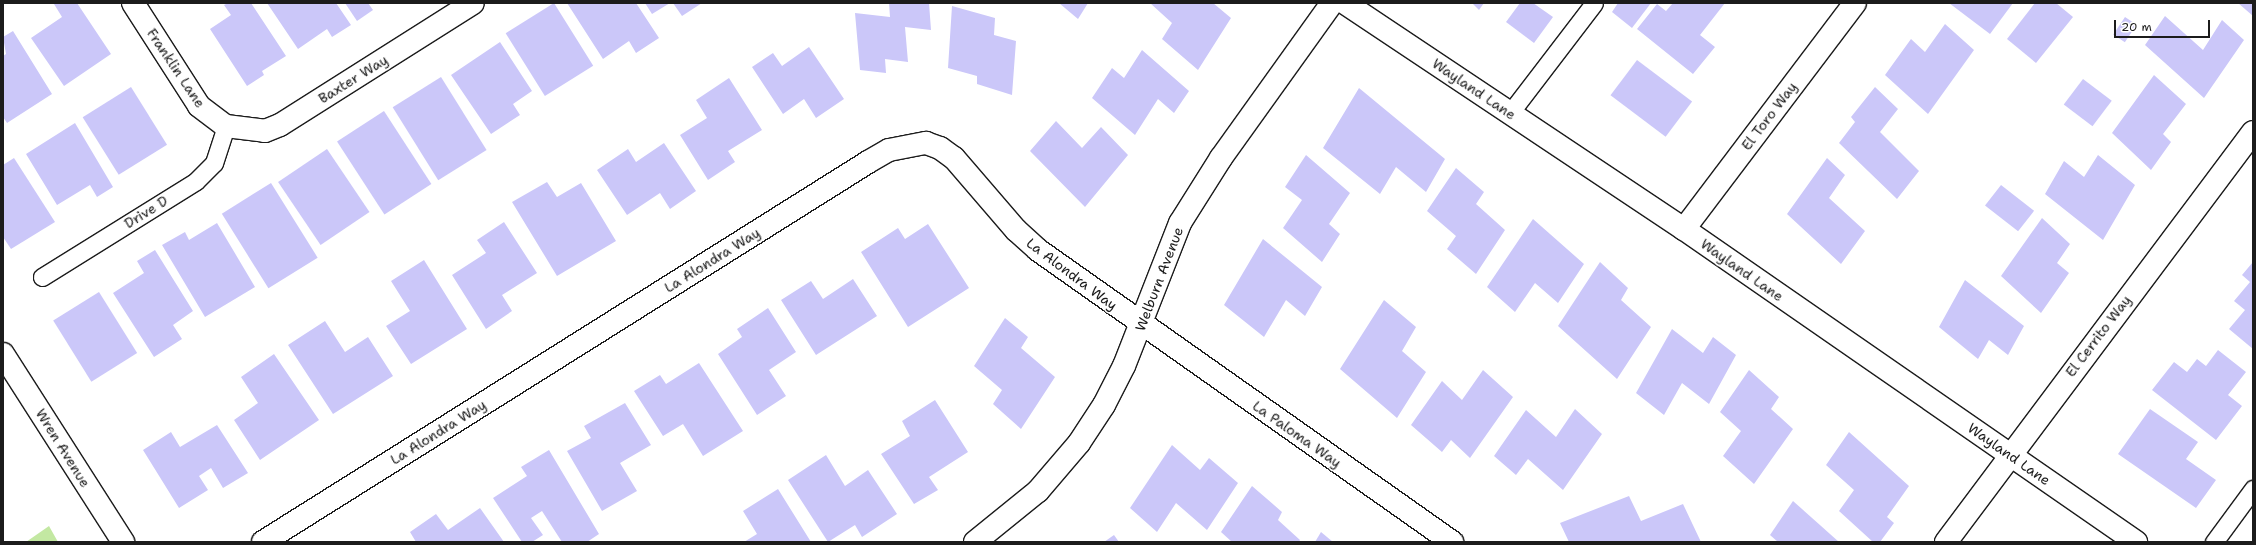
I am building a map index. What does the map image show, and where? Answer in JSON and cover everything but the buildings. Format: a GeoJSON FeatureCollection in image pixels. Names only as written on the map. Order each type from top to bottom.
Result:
{"type":"FeatureCollection","features":[{"type":"Feature","properties":{"kind":"street","name":"Franklin Lane"},"geometry":{"type":"LineString","coordinates":[[133,3],[199,106],[226,126]]}},
{"type":"Feature","properties":{"kind":"street","name":"Baxter Way"},"geometry":{"type":"LineString","coordinates":[[226,126],[265,131],[280,125],[473,3]]}},
{"type":"Feature","properties":{"kind":"street","name":"Welburn Avenue"},"geometry":{"type":"LineString","coordinates":[[975,542],[1038,492],[1079,443],[1104,405],[1141,325],[1180,222],[1221,158],[1332,3]]}},
{"type":"Feature","properties":{"kind":"street","name":"Wayland Lane"},"geometry":{"type":"LineString","coordinates":[[1345,3],[1684,229],[2136,542]]}},
{"type":"Feature","properties":{"kind":"street","name":"El Toro Way"},"geometry":{"type":"LineString","coordinates":[[1684,229],[1854,3]]}},
{"type":"Feature","properties":{"kind":"street","name":"El Cerrito Way"},"geometry":{"type":"LineString","coordinates":[[1946,542],[2009,454],[2253,132]]}},
{"type":"Feature","properties":{"kind":"street","name":"La Alondra Way"},"geometry":{"type":"LineString","coordinates":[[263,542],[868,162],[906,145],[926,143],[945,151],[1038,250],[1141,325]]}},
{"type":"Feature","properties":{"kind":"street","name":"La Paloma Way"},"geometry":{"type":"LineString","coordinates":[[1141,325],[1452,542]]}},
{"type":"Feature","properties":{"kind":"street","name":"Wren Avenue"},"geometry":{"type":"LineString","coordinates":[[3,354],[123,542]]}},
{"type":"Feature","properties":{"kind":"lane"},"geometry":{"type":"LineString","coordinates":[[1510,113],[1594,3]]}},
{"type":"Feature","properties":{"kind":"lane","name":"Drive D"},"geometry":{"type":"LineString","coordinates":[[42,277],[196,181],[214,164],[226,126]]}},
{"type":"Feature","properties":{"kind":"lane"},"geometry":{"type":"LineString","coordinates":[[2214,542],[2253,489]]}},
{"type":"Feature","properties":{"kind":"green space"},"geometry":{"type":"Polygon","coordinates":[[[49,526],[58,542],[26,542],[49,526]]]}}]}
